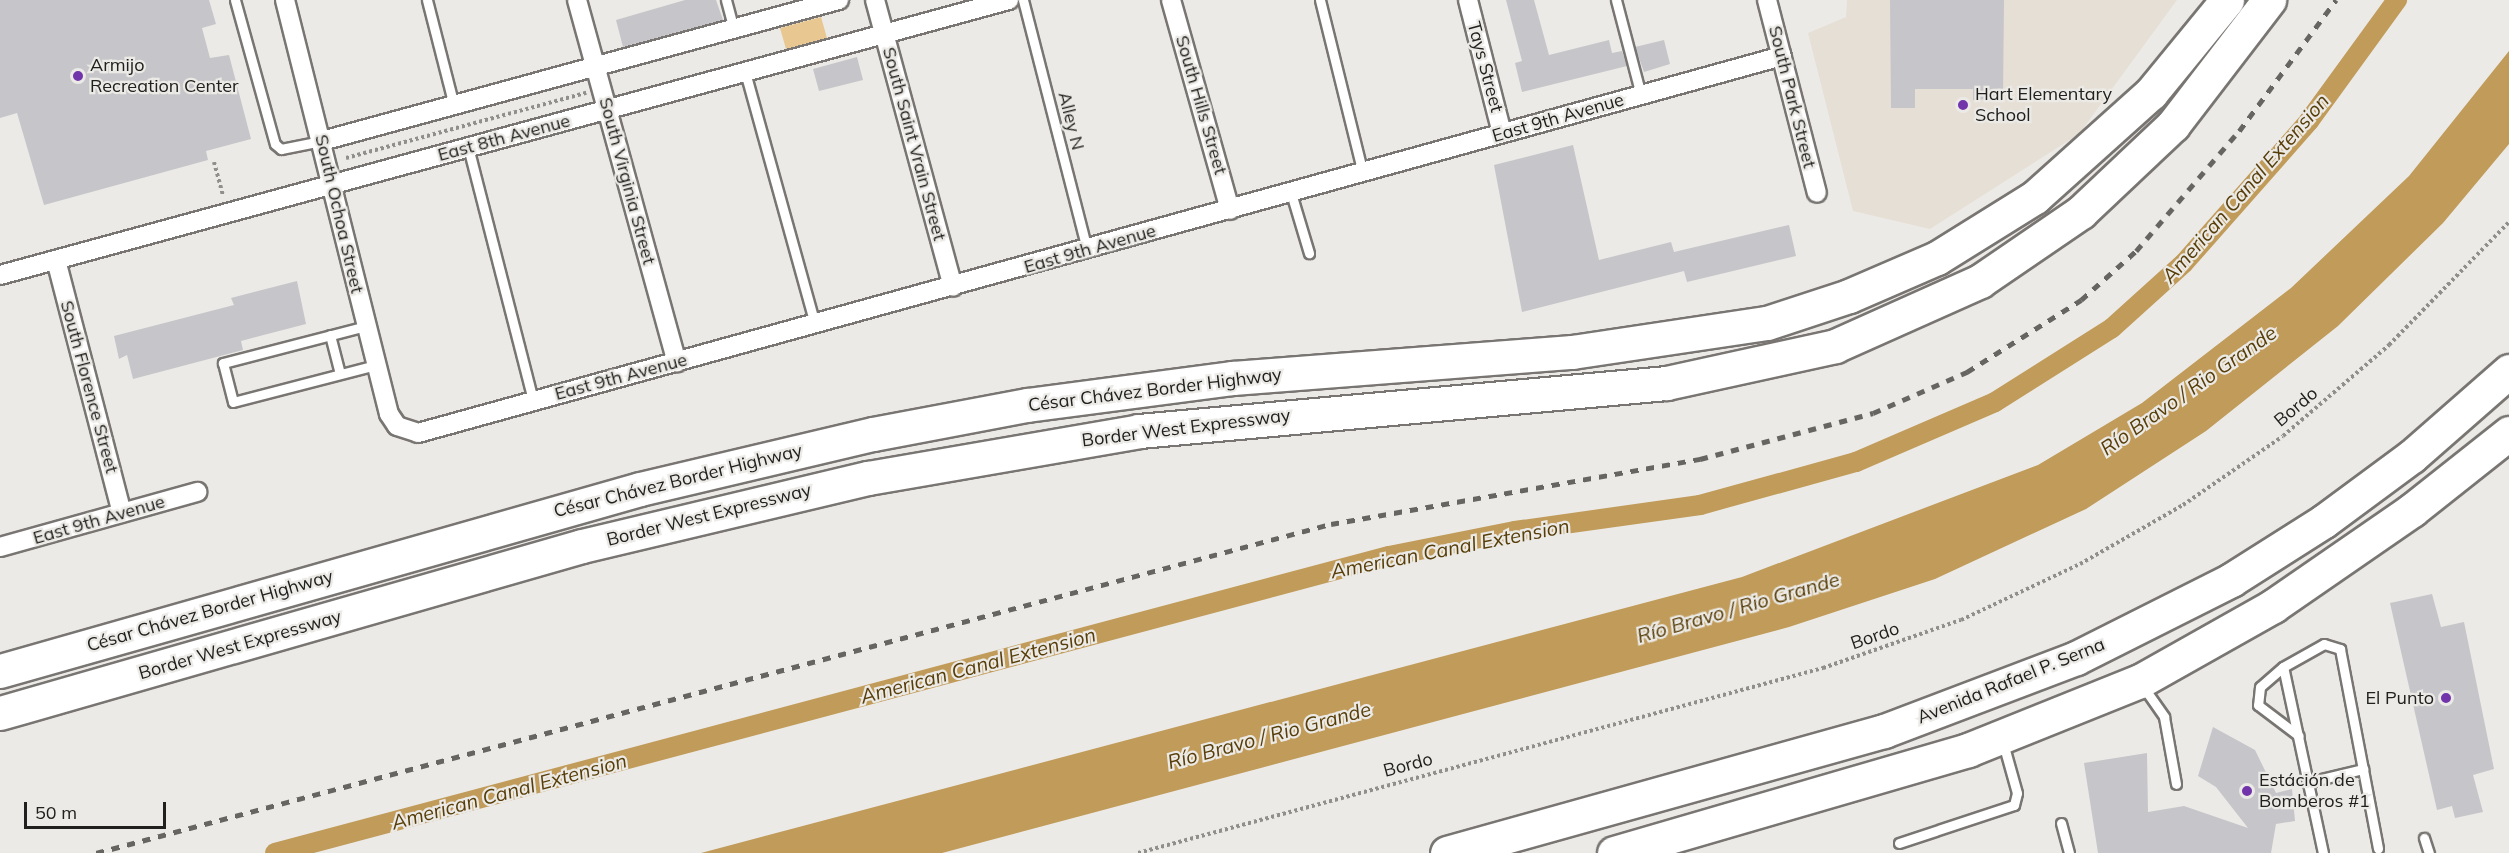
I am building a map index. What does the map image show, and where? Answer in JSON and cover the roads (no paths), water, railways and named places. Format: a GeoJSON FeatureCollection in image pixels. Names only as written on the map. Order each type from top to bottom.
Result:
{"type":"FeatureCollection","features":[{"type":"Feature","properties":{"kind":"highway","name":"César Chávez Border Highway"},"geometry":{"type":"LineString","coordinates":[[0,671],[640,489],[873,434],[1027,405],[1233,378],[1572,352],[1767,323],[1848,296],[1937,258],[2035,197],[2151,93],[2227,0]]}},
{"type":"Feature","properties":{"kind":"highway","name":"Border West Expressway"},"geometry":{"type":"LineString","coordinates":[[0,713],[582,546],[868,478],[1150,430],[1666,383],[1835,346],[1980,281],[2081,212],[2173,125],[2269,0]]}},
{"type":"Feature","properties":{"kind":"highway","name":"Avenida Rafael P. Serna"},"geometry":{"type":"LineString","coordinates":[[1447,853],[1884,730],[2076,658],[2231,580],[2324,520],[2412,456],[2509,371]]}},
{"type":"Feature","properties":{"kind":"highway"},"geometry":{"type":"LineString","coordinates":[[1614,853],[2002,738],[2140,681],[2273,606],[2412,510],[2509,433]]}},
{"type":"Feature","properties":{"kind":"street","name":"South Ochoa Street"},"geometry":{"type":"LineString","coordinates":[[285,0],[376,365],[398,426]]}},
{"type":"Feature","properties":{"kind":"street","name":"South Virginia Street"},"geometry":{"type":"LineString","coordinates":[[577,0],[677,362]]}},
{"type":"Feature","properties":{"kind":"street"},"geometry":{"type":"LineString","coordinates":[[322,141],[839,0]]}},
{"type":"Feature","properties":{"kind":"street","name":"South Saint Vrain Street"},"geometry":{"type":"LineString","coordinates":[[875,0],[953,287]]}},
{"type":"Feature","properties":{"kind":"street","name":"East 8th Avenue"},"geometry":{"type":"LineString","coordinates":[[0,275],[1009,0]]}},
{"type":"Feature","properties":{"kind":"street","name":"South Hills Street"},"geometry":{"type":"LineString","coordinates":[[1171,0],[1230,210]]}},
{"type":"Feature","properties":{"kind":"street","name":"Tays Street"},"geometry":{"type":"LineString","coordinates":[[1467,0],[1502,133]]}},
{"type":"Feature","properties":{"kind":"street","name":"South Park Street"},"geometry":{"type":"LineString","coordinates":[[1767,0],[1817,194]]}},
{"type":"Feature","properties":{"kind":"street","name":"East 9th Avenue"},"geometry":{"type":"LineString","coordinates":[[398,426],[418,433],[1363,174],[1782,56]]}},
{"type":"Feature","properties":{"kind":"street","name":"South Florence Street"},"geometry":{"type":"LineString","coordinates":[[56,260],[122,513]]}},
{"type":"Feature","properties":{"kind":"street","name":"East 9th Avenue"},"geometry":{"type":"LineString","coordinates":[[0,547],[197,492]]}},
{"type":"Feature","properties":{"kind":"lane"},"geometry":{"type":"LineString","coordinates":[[235,0],[275,144],[281,149],[322,141]]}},
{"type":"Feature","properties":{"kind":"lane"},"geometry":{"type":"LineString","coordinates":[[427,0],[454,106]]}},
{"type":"Feature","properties":{"kind":"lane"},"geometry":{"type":"LineString","coordinates":[[726,0],[734,29]]}},
{"type":"Feature","properties":{"kind":"lane","name":"Alley N"},"geometry":{"type":"LineString","coordinates":[[1023,0],[1087,249]]}},
{"type":"Feature","properties":{"kind":"lane"},"geometry":{"type":"LineString","coordinates":[[1320,0],[1363,174]]}},
{"type":"Feature","properties":{"kind":"lane"},"geometry":{"type":"LineString","coordinates":[[1617,0],[1641,94]]}},
{"type":"Feature","properties":{"kind":"lane"},"geometry":{"type":"LineString","coordinates":[[745,72],[815,324]]}},
{"type":"Feature","properties":{"kind":"lane"},"geometry":{"type":"LineString","coordinates":[[468,147],[533,401]]}},
{"type":"Feature","properties":{"kind":"lane"},"geometry":{"type":"LineString","coordinates":[[1292,193],[1309,253]]}},
{"type":"Feature","properties":{"kind":"lane"},"geometry":{"type":"LineString","coordinates":[[366,326],[223,363],[233,402],[376,365]]}},
{"type":"Feature","properties":{"kind":"lane"},"geometry":{"type":"LineString","coordinates":[[330,335],[340,374]]}},
{"type":"Feature","properties":{"kind":"lane"},"geometry":{"type":"LineString","coordinates":[[2299,736],[2258,705],[2260,687],[2283,667],[2324,644],[2340,649],[2378,848]]}},
{"type":"Feature","properties":{"kind":"lane"},"geometry":{"type":"LineString","coordinates":[[2283,667],[2323,853]]}},
{"type":"Feature","properties":{"kind":"lane"},"geometry":{"type":"LineString","coordinates":[[2140,681],[2164,717],[2176,784]]}},
{"type":"Feature","properties":{"kind":"lane"},"geometry":{"type":"LineString","coordinates":[[1899,843],[2014,805],[2017,793],[2002,738]]}},
{"type":"Feature","properties":{"kind":"lane"},"geometry":{"type":"LineString","coordinates":[[2309,782],[2363,769]]}},
{"type":"Feature","properties":{"kind":"lane"},"geometry":{"type":"LineString","coordinates":[[2061,823],[2069,853]]}},
{"type":"Feature","properties":{"kind":"lane"},"geometry":{"type":"LineString","coordinates":[[2424,838],[2429,853]]}},
{"type":"Feature","properties":{"kind":"water","name":"Río Bravo / Rio Grande"},"geometry":{"type":"Polygon","coordinates":[[[2509,51],[2509,144],[2443,223],[2338,326],[2206,431],[2086,509],[1935,579],[1789,627],[942,853],[701,853],[1742,577],[2038,465],[2142,403],[2291,288],[2409,176],[2509,51]]]}},
{"type":"Feature","properties":{"kind":"waterway","name":"American Canal Extension"},"geometry":{"type":"LineString","coordinates":[[275,853],[1389,556],[1515,531],[1700,505],[1856,462],[1995,402],[2112,328],[2184,263],[2309,121],[2397,0]]}},
{"type":"Feature","properties":{"kind":"railway"},"geometry":{"type":"LineString","coordinates":[[96,853],[1331,524],[1700,459],[1873,413],[1967,372],[2081,300],[2136,251],[2239,131],[2336,0]]}},
{"type":"Feature","properties":{"kind":"place","name":"Armijo Recreation Center"},"geometry":{"type":"Point","coordinates":[78,76]}},
{"type":"Feature","properties":{"kind":"place","name":"Hart Elementary School"},"geometry":{"type":"Point","coordinates":[1963,105]}},
{"type":"Feature","properties":{"kind":"place","name":"El Punto"},"geometry":{"type":"Point","coordinates":[2446,698]}},
{"type":"Feature","properties":{"kind":"place","name":"Estáción de Bomberos #1"},"geometry":{"type":"Point","coordinates":[2247,791]}}]}
